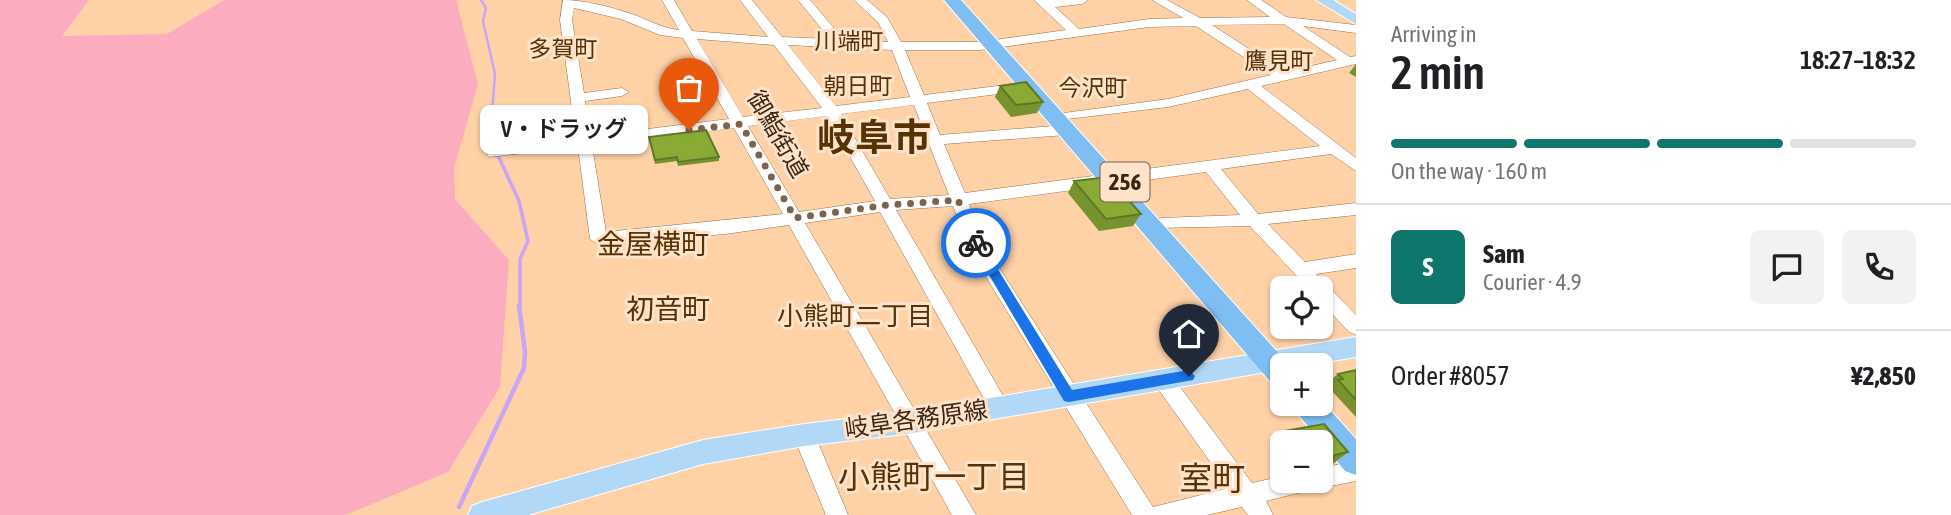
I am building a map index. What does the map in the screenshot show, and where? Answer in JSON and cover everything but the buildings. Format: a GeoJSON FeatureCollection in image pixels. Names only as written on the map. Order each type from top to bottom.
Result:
{"type":"FeatureCollection","features":[{"type":"Feature","properties":{"kind":"highway","name":"256"},"geometry":{"type":"LineString","coordinates":[[952,0],[994,43],[1270,354]]}},
{"type":"Feature","properties":{"kind":"highway","name":"256"},"geometry":{"type":"LineString","coordinates":[[958,0],[1029,86],[1065,123]]}},
{"type":"Feature","properties":{"kind":"highway","name":"256"},"geometry":{"type":"LineString","coordinates":[[1116,179],[1161,224],[1270,353]]}},
{"type":"Feature","properties":{"kind":"highway"},"geometry":{"type":"LineString","coordinates":[[1317,416],[1356,461]]}},
{"type":"Feature","properties":{"kind":"highway"},"geometry":{"type":"LineString","coordinates":[[1332,416],[1356,443]]}},
{"type":"Feature","properties":{"kind":"main road"},"geometry":{"type":"LineString","coordinates":[[1324,0],[1356,20]]}},
{"type":"Feature","properties":{"kind":"main road"},"geometry":{"type":"LineString","coordinates":[[1343,0],[1356,7]]}},
{"type":"Feature","properties":{"kind":"main road","name":"岐阜各務原線"},"geometry":{"type":"LineString","coordinates":[[1332,353],[1356,347]]}},
{"type":"Feature","properties":{"kind":"main road","name":"岐阜各務原線"},"geometry":{"type":"LineString","coordinates":[[482,515],[703,452],[804,435],[913,422],[1163,380],[1270,367]]}},
{"type":"Feature","properties":{"kind":"street","name":"御鮨街道"},"geometry":{"type":"LineString","coordinates":[[668,0],[965,515]]}},
{"type":"Feature","properties":{"kind":"street"},"geometry":{"type":"LineString","coordinates":[[804,0],[841,44]]}},
{"type":"Feature","properties":{"kind":"street"},"geometry":{"type":"LineString","coordinates":[[860,0],[883,20],[897,46],[932,139],[981,254],[1145,515]]}},
{"type":"Feature","properties":{"kind":"street"},"geometry":{"type":"LineString","coordinates":[[1042,2],[1082,0]]}},
{"type":"Feature","properties":{"kind":"street"},"geometry":{"type":"LineString","coordinates":[[1158,0],[1200,23],[1283,77]]}},
{"type":"Feature","properties":{"kind":"street"},"geometry":{"type":"LineString","coordinates":[[1253,0],[1352,61]]}},
{"type":"Feature","properties":{"kind":"street"},"geometry":{"type":"LineString","coordinates":[[1275,0],[1287,21]]}},
{"type":"Feature","properties":{"kind":"street"},"geometry":{"type":"LineString","coordinates":[[750,1],[832,111],[888,205],[999,407]]}},
{"type":"Feature","properties":{"kind":"street"},"geometry":{"type":"LineString","coordinates":[[1334,149],[958,200],[888,205],[725,228],[599,239],[566,20],[569,2],[625,16],[665,32],[946,48],[1149,23],[1287,21],[1356,29]]}},
{"type":"Feature","properties":{"kind":"street"},"geometry":{"type":"LineString","coordinates":[[1042,2],[1076,33]]}},
{"type":"Feature","properties":{"kind":"street"},"geometry":{"type":"LineString","coordinates":[[932,139],[1065,123],[1168,103],[1352,61]]}},
{"type":"Feature","properties":{"kind":"street"},"geometry":{"type":"LineString","coordinates":[[1250,84],[1356,166]]}},
{"type":"Feature","properties":{"kind":"street"},"geometry":{"type":"LineString","coordinates":[[494,153],[1029,86]]}},
{"type":"Feature","properties":{"kind":"street"},"geometry":{"type":"LineString","coordinates":[[577,98],[622,92]]}},
{"type":"Feature","properties":{"kind":"street"},"geometry":{"type":"LineString","coordinates":[[1210,166],[1254,220],[1308,276]]}},
{"type":"Feature","properties":{"kind":"street"},"geometry":{"type":"LineString","coordinates":[[1161,224],[1254,220],[1356,209]]}},
{"type":"Feature","properties":{"kind":"street"},"geometry":{"type":"LineString","coordinates":[[1301,269],[1356,261]]}},
{"type":"Feature","properties":{"kind":"street"},"geometry":{"type":"LineString","coordinates":[[1333,302],[1356,327]]}},
{"type":"Feature","properties":{"kind":"street"},"geometry":{"type":"LineString","coordinates":[[1163,380],[1262,515]]}},
{"type":"Feature","properties":{"kind":"street"},"geometry":{"type":"LineString","coordinates":[[804,435],[837,515]]}},
{"type":"Feature","properties":{"kind":"street"},"geometry":{"type":"LineString","coordinates":[[1333,476],[1356,471]]}},
{"type":"Feature","properties":{"kind":"street"},"geometry":{"type":"LineString","coordinates":[[1160,515],[1270,489]]}},
{"type":"Feature","properties":{"kind":"shaded area"},"geometry":{"type":"Polygon","coordinates":[[[0,0],[89,0],[62,36],[167,34],[224,0],[456,0],[478,84],[454,168],[455,199],[509,260],[500,387],[448,472],[346,515],[0,515],[0,0]]]}},
{"type":"Feature","properties":{"kind":"waterway"},"geometry":{"type":"LineString","coordinates":[[481,0],[486,8],[483,21],[495,74],[490,137]]}},
{"type":"Feature","properties":{"kind":"waterway"},"geometry":{"type":"LineString","coordinates":[[489,136],[519,201],[528,241],[520,259],[520,307]]}},
{"type":"Feature","properties":{"kind":"waterway"},"geometry":{"type":"LineString","coordinates":[[459,507],[524,368],[525,352],[519,305]]}},
{"type":"Feature","properties":{"kind":"way so far"},"geometry":{"type":"LineString","coordinates":[[689,130],[741,124],[795,218],[888,205],[958,200],[976,243]]}},
{"type":"Feature","properties":{"kind":"place","name":"V・ドラッグ"},"geometry":{"type":"Point","coordinates":[689,130]}},
{"type":"Feature","properties":{"kind":"district","name":"川端町"},"geometry":{"type":"Point","coordinates":[849,41]}},
{"type":"Feature","properties":{"kind":"district","name":"多賀町"},"geometry":{"type":"Point","coordinates":[563,49]}},
{"type":"Feature","properties":{"kind":"district","name":"鷹見町"},"geometry":{"type":"Point","coordinates":[1279,61]}},
{"type":"Feature","properties":{"kind":"district","name":"朝日町"},"geometry":{"type":"Point","coordinates":[858,86]}},
{"type":"Feature","properties":{"kind":"district","name":"今沢町"},"geometry":{"type":"Point","coordinates":[1093,88]}},
{"type":"Feature","properties":{"kind":"district","name":"岐阜市"},"geometry":{"type":"Point","coordinates":[874,137]}},
{"type":"Feature","properties":{"kind":"district","name":"金屋横町"},"geometry":{"type":"Point","coordinates":[653,244]}},
{"type":"Feature","properties":{"kind":"district","name":"初音町"},"geometry":{"type":"Point","coordinates":[668,309]}},
{"type":"Feature","properties":{"kind":"district","name":"小熊町二丁目"},"geometry":{"type":"Point","coordinates":[855,316]}},
{"type":"Feature","properties":{"kind":"district","name":"小熊町一丁目"},"geometry":{"type":"Point","coordinates":[934,476]}},
{"type":"Feature","properties":{"kind":"district","name":"室町"},"geometry":{"type":"Point","coordinates":[1212,478]}},
{"type":"Feature","properties":{"kind":"route"},"geometry":{"type":"LineString","coordinates":[[976,243],[1069,397],[1189,376]]}}]}
